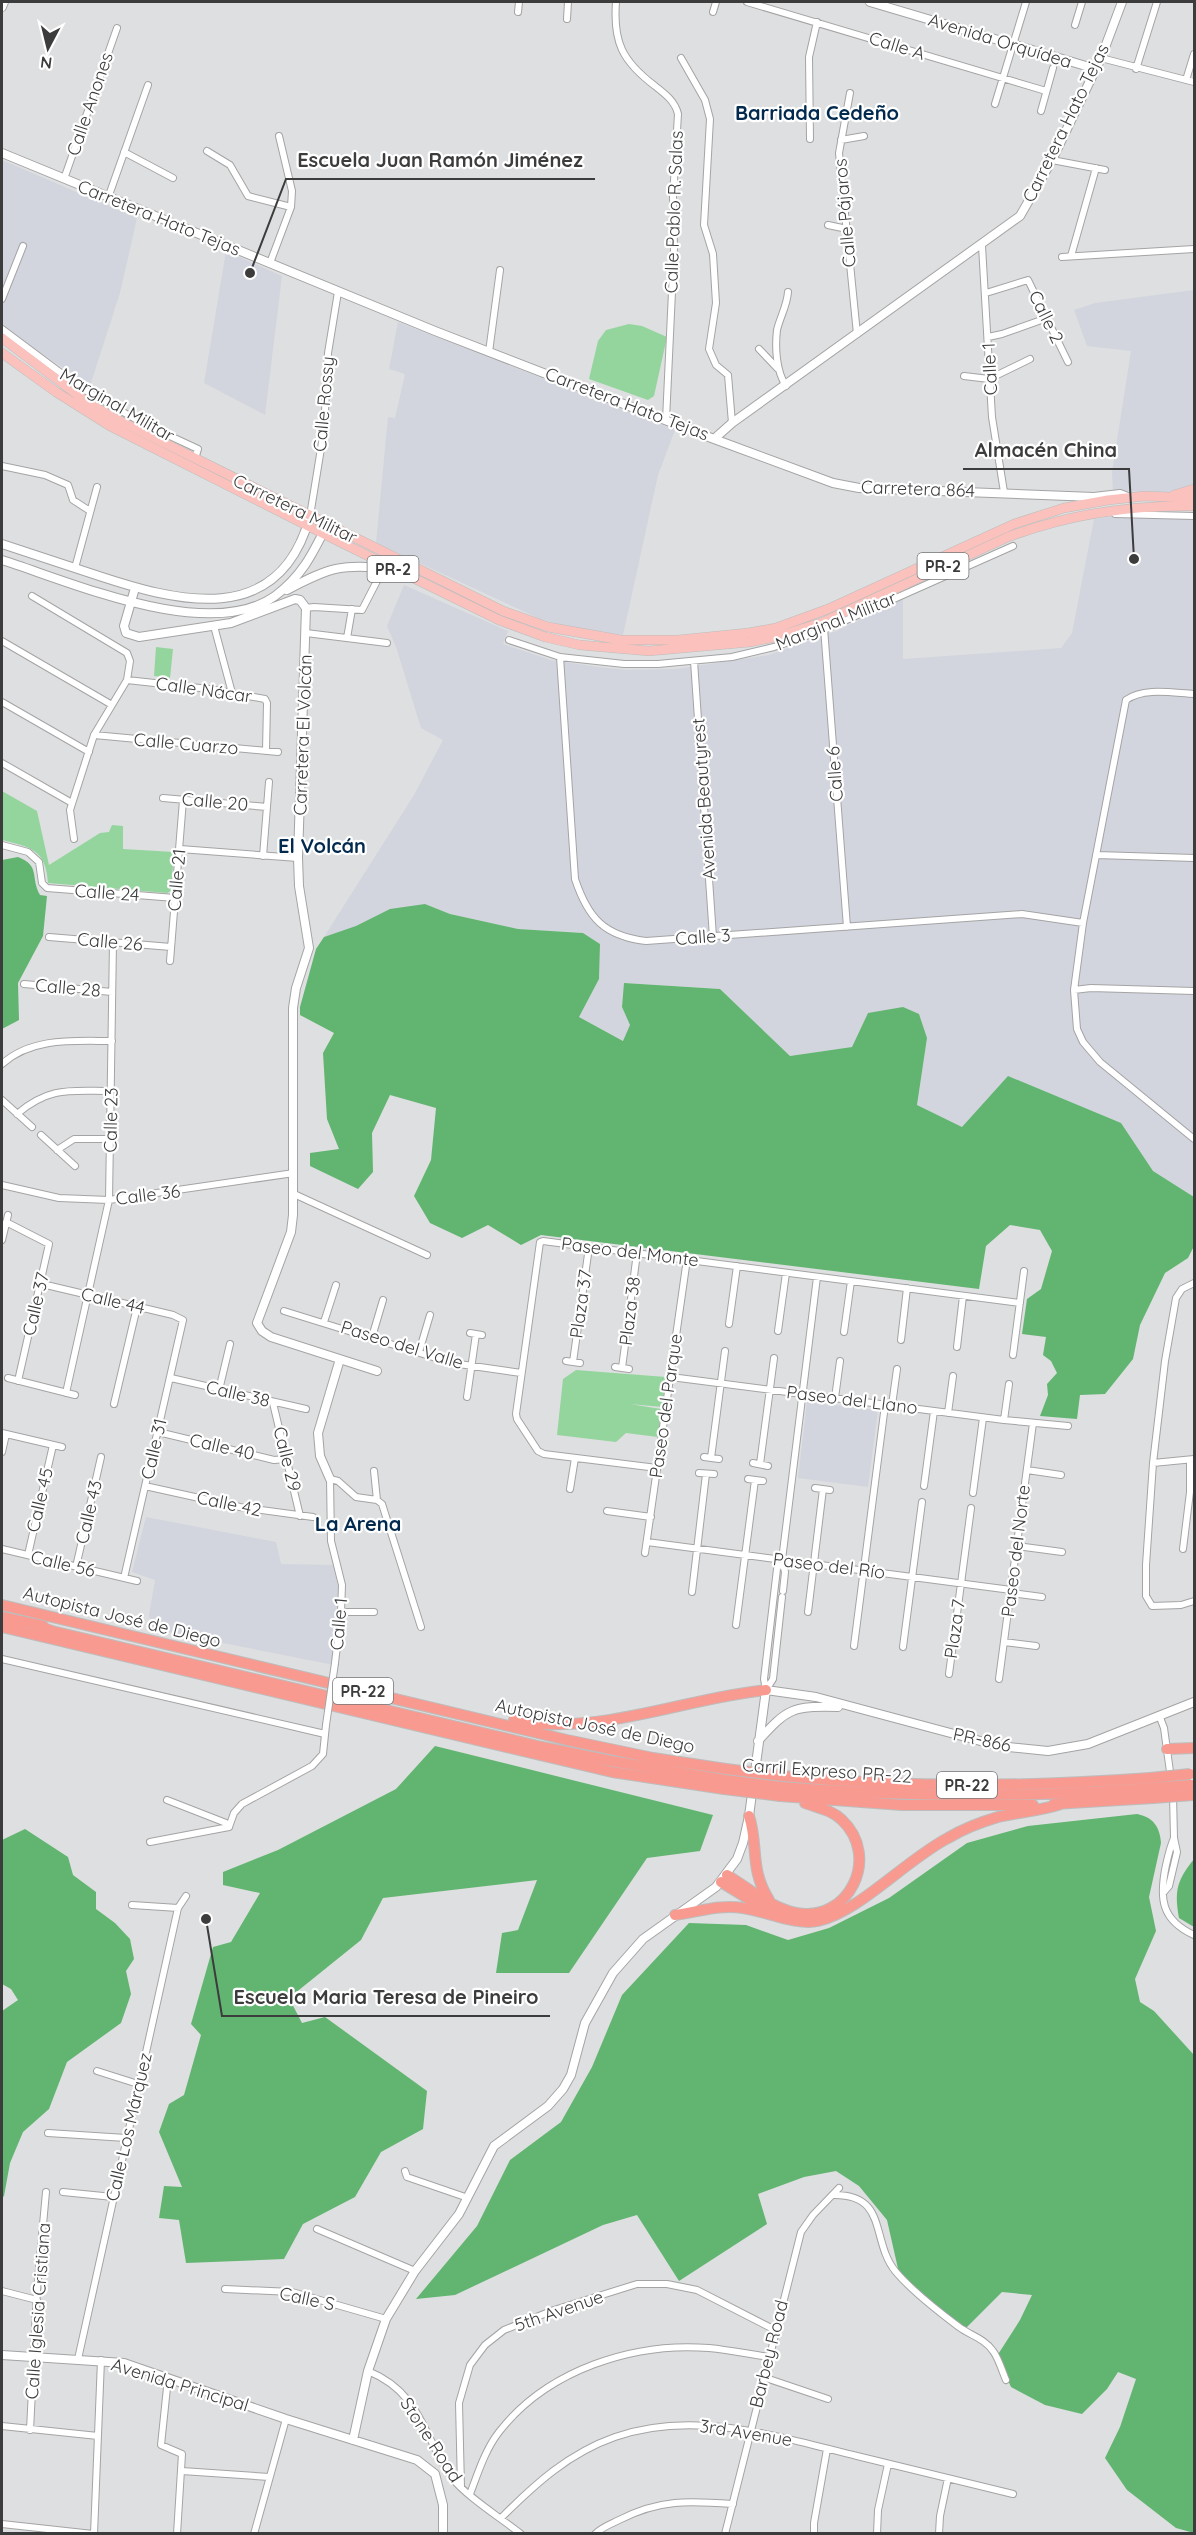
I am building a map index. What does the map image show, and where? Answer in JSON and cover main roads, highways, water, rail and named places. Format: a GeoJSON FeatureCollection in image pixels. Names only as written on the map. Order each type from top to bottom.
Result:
{"type":"FeatureCollection","features":[{"type":"Feature","properties":{"kind":"highway","name":"Autopista José de Diego"},"geometry":{"type":"LineString","coordinates":[[2,1605],[624,1752],[725,1779],[783,1789],[903,1805],[1060,1804],[1152,1788],[1193,1784]]}},
{"type":"Feature","properties":{"kind":"highway","name":"Carril Expreso PR-22"},"geometry":{"type":"LineString","coordinates":[[2,1617],[236,1669],[568,1752],[621,1763],[725,1779]]}},
{"type":"Feature","properties":{"kind":"highway","name":"Autopista José de Diego"},"geometry":{"type":"LineString","coordinates":[[2,1627],[612,1772],[725,1779],[783,1789],[1056,1784],[1152,1788],[1193,1784]]}},
{"type":"Feature","properties":{"kind":"highway"},"geometry":{"type":"LineString","coordinates":[[422,1705],[454,1707],[525,1722],[562,1723],[616,1718],[740,1693],[766,1690]]}},
{"type":"Feature","properties":{"kind":"highway"},"geometry":{"type":"LineString","coordinates":[[1167,1749],[1194,1748]]}},
{"type":"Feature","properties":{"kind":"highway"},"geometry":{"type":"LineString","coordinates":[[675,1915],[725,1907],[821,1912],[843,1900],[859,1873],[860,1856],[856,1842],[842,1820],[783,1789]]}},
{"type":"Feature","properties":{"kind":"highway"},"geometry":{"type":"LineString","coordinates":[[724,1878],[772,1908],[803,1922],[826,1919],[852,1906],[916,1857],[949,1837],[997,1818],[1046,1809],[1060,1804]]}},
{"type":"Feature","properties":{"kind":"highway"},"geometry":{"type":"LineString","coordinates":[[749,1816],[755,1834],[755,1868],[772,1908]]}},
{"type":"Feature","properties":{"kind":"main road","name":"Carretera Militar"},"geometry":{"type":"LineString","coordinates":[[2,338],[88,403],[308,521]]}},
{"type":"Feature","properties":{"kind":"main road","name":"Carretera Militar"},"geometry":{"type":"LineString","coordinates":[[2,352],[56,393],[110,426],[325,529],[515,616],[548,627],[621,640],[656,641],[748,633],[790,624],[823,621],[992,533],[1064,508],[1130,498],[1194,498]]}},
{"type":"Feature","properties":{"kind":"main road"},"geometry":{"type":"LineString","coordinates":[[1168,497],[1194,489]]}},
{"type":"Feature","properties":{"kind":"main road","name":"Carretera Militar"},"geometry":{"type":"LineString","coordinates":[[325,529],[393,569],[456,601],[527,631],[562,641],[603,648],[649,651],[750,642],[780,636],[823,621],[1039,525],[1091,513],[1141,507],[1194,506]]}},
{"type":"Feature","properties":{"kind":"place","name":"Escuela Juan Ramón Jiménez"},"geometry":{"type":"Point","coordinates":[250,273]}},
{"type":"Feature","properties":{"kind":"place","name":"Almacén China"},"geometry":{"type":"Point","coordinates":[1134,559]}},
{"type":"Feature","properties":{"kind":"place","name":"Escuela Maria Teresa de Pineiro"},"geometry":{"type":"Point","coordinates":[206,1919]}},
{"type":"Feature","properties":{"kind":"district","name":"Barriada Cedeño"},"geometry":{"type":"Point","coordinates":[817,113]}},
{"type":"Feature","properties":{"kind":"district","name":"El Volcán"},"geometry":{"type":"Point","coordinates":[322,846]}},
{"type":"Feature","properties":{"kind":"district","name":"La Arena"},"geometry":{"type":"Point","coordinates":[358,1524]}}]}
